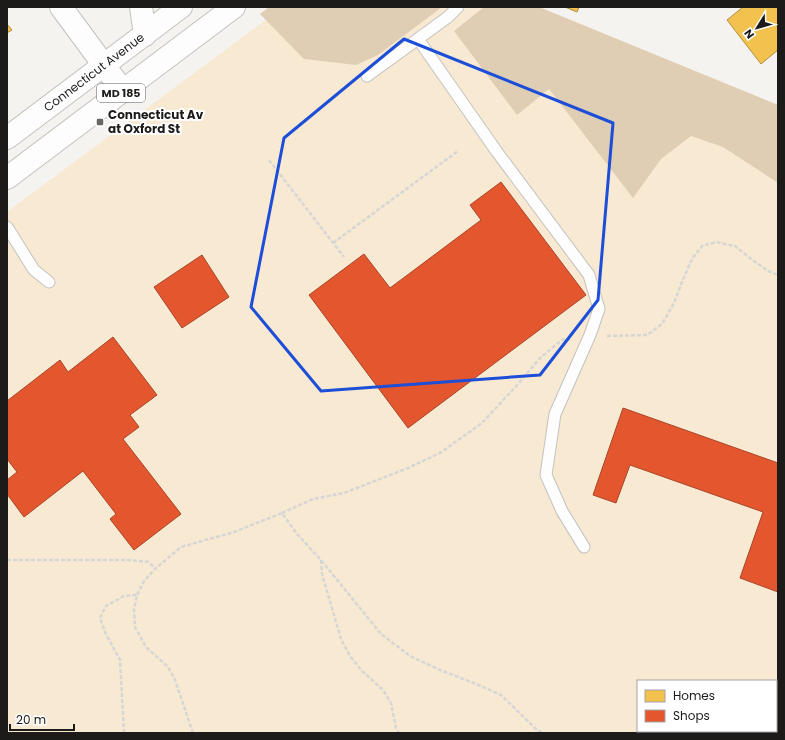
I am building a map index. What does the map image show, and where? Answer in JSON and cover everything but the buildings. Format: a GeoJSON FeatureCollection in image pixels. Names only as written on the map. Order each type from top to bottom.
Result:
{"type":"FeatureCollection","features":[{"type":"Feature","properties":{"kind":"main road"},"geometry":{"type":"LineString","coordinates":[[61,7],[123,91]]}},
{"type":"Feature","properties":{"kind":"main road"},"geometry":{"type":"LineString","coordinates":[[141,7],[145,35]]}},
{"type":"Feature","properties":{"kind":"main road","name":"Connecticut Avenue"},"geometry":{"type":"LineString","coordinates":[[7,138],[181,7]]}},
{"type":"Feature","properties":{"kind":"main road","name":"MD 185"},"geometry":{"type":"LineString","coordinates":[[7,178],[234,7]]}},
{"type":"Feature","properties":{"kind":"lane"},"geometry":{"type":"LineString","coordinates":[[367,76],[448,17],[458,7]]}},
{"type":"Feature","properties":{"kind":"lane"},"geometry":{"type":"LineString","coordinates":[[418,39],[497,152],[589,275],[599,309],[590,335],[555,414],[546,475],[562,511],[584,547]]}},
{"type":"Feature","properties":{"kind":"lane"},"geometry":{"type":"LineString","coordinates":[[7,227],[34,270],[49,282]]}},
{"type":"Feature","properties":{"kind":"path"},"geometry":{"type":"LineString","coordinates":[[333,243],[458,151]]}},
{"type":"Feature","properties":{"kind":"path"},"geometry":{"type":"LineString","coordinates":[[269,160],[344,257]]}},
{"type":"Feature","properties":{"kind":"path"},"geometry":{"type":"LineString","coordinates":[[193,733],[176,680],[168,667],[146,647],[135,627],[134,609],[137,595],[144,581],[155,569],[181,547],[234,532],[282,514],[313,499],[344,493],[408,468],[440,453],[482,423],[540,358],[562,340],[590,335],[647,336],[662,324],[674,303],[692,259],[702,246],[716,242],[735,246],[751,259],[778,275]]}},
{"type":"Feature","properties":{"kind":"path"},"geometry":{"type":"LineString","coordinates":[[282,514],[296,534],[321,560],[381,634],[410,656],[501,695],[542,733]]}},
{"type":"Feature","properties":{"kind":"path"},"geometry":{"type":"LineString","coordinates":[[7,560],[128,560],[148,562],[155,569]]}},
{"type":"Feature","properties":{"kind":"path"},"geometry":{"type":"LineString","coordinates":[[321,560],[322,574],[341,639],[350,656],[362,671],[383,690],[391,703],[396,728],[399,733]]}},
{"type":"Feature","properties":{"kind":"path"},"geometry":{"type":"LineString","coordinates":[[124,733],[120,660],[105,632],[100,618],[106,606],[124,596],[137,595]]}},
{"type":"Feature","properties":{"kind":"highlighted area"},"geometry":{"type":"Polygon","coordinates":[[[404,39],[613,123],[598,300],[540,375],[321,391],[251,307],[284,138],[404,39]]]}},
{"type":"Feature","properties":{"kind":"shaded area"},"geometry":{"type":"Polygon","coordinates":[[[269,7],[442,7],[378,55],[356,65],[304,59],[260,14],[269,7]]]}},
{"type":"Feature","properties":{"kind":"shaded area"},"geometry":{"type":"Polygon","coordinates":[[[283,7],[539,7],[778,105],[778,733],[7,733],[7,212],[283,7]]]}},
{"type":"Feature","properties":{"kind":"shaded area"},"geometry":{"type":"Polygon","coordinates":[[[484,7],[539,7],[778,105],[778,183],[723,147],[691,136],[661,159],[633,198],[549,89],[517,115],[454,31],[484,7]]]}},
{"type":"Feature","properties":{"kind":"place","name":"Connecticut Av at Oxford St"},"geometry":{"type":"Point","coordinates":[100,122]}}]}
